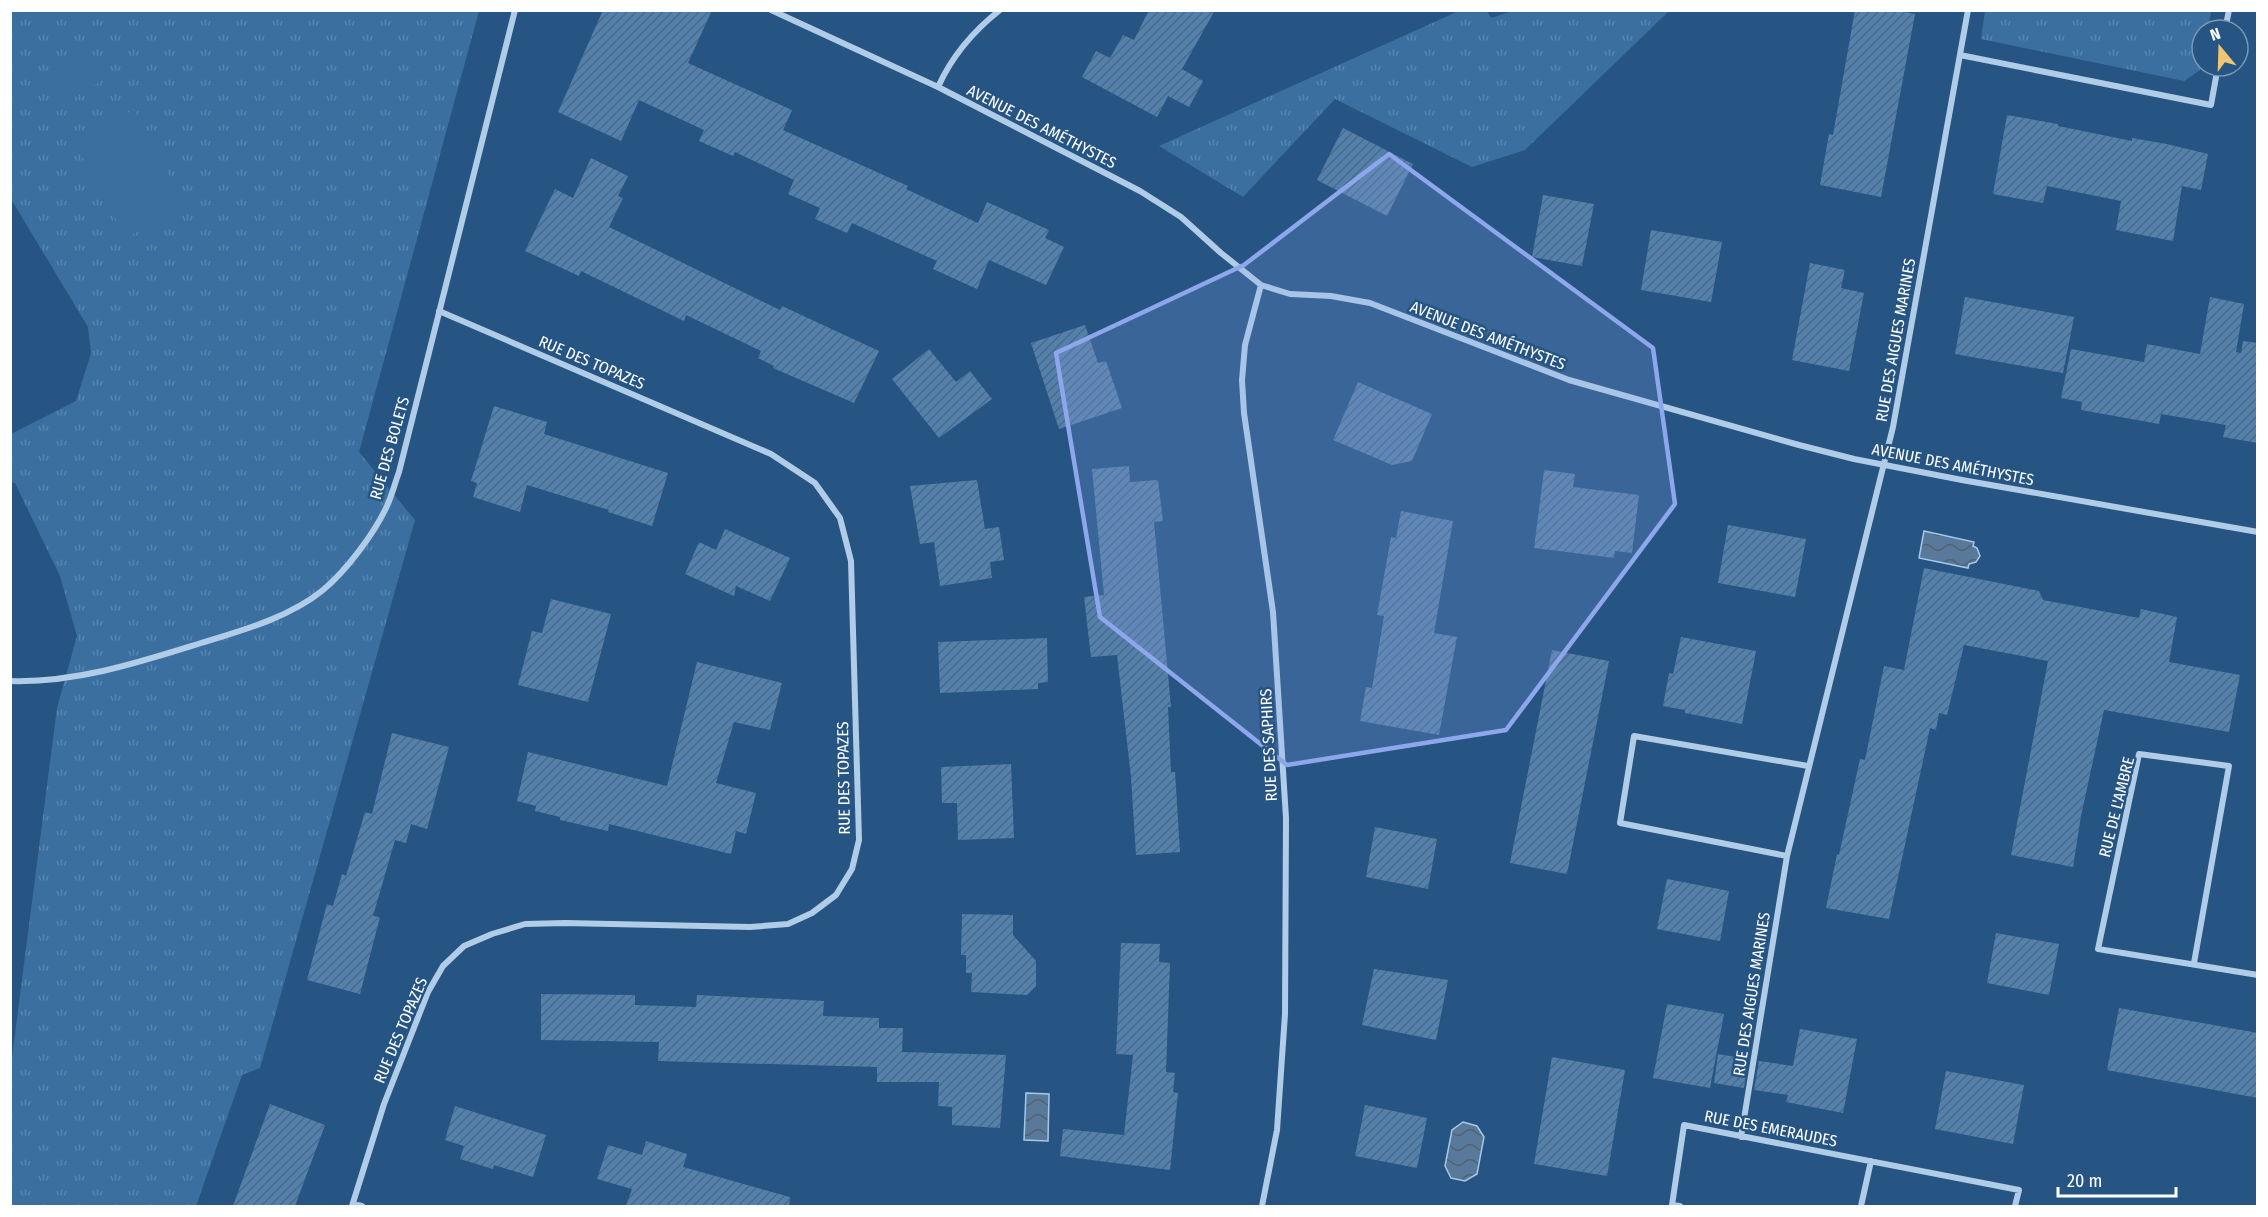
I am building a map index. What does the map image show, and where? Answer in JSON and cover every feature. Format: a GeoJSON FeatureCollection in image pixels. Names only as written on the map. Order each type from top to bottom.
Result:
{"type":"FeatureCollection","features":[{"type":"Feature","properties":{"kind":"street","name":"RUE DES BOLETS"},"geometry":{"type":"LineString","coordinates":[[10,681],[67,679],[122,667],[241,631],[291,609],[323,590],[350,562],[386,508],[399,472],[515,10]]}},
{"type":"Feature","properties":{"kind":"street","name":"AVENUE DES AMÉTHYSTES"},"geometry":{"type":"LineString","coordinates":[[771,10],[938,87],[1148,196],[1181,217],[1261,285],[1290,294],[1330,296],[1370,303],[1569,380],[1799,446],[1885,465],[2258,532]]}},
{"type":"Feature","properties":{"kind":"street"},"geometry":{"type":"LineString","coordinates":[[938,87],[954,57],[979,27],[1000,10]]}},
{"type":"Feature","properties":{"kind":"street","name":"RUE DES AIGUES MARINES"},"geometry":{"type":"LineString","coordinates":[[1741,1137],[1787,855],[1885,465],[1968,10]]}},
{"type":"Feature","properties":{"kind":"street"},"geometry":{"type":"LineString","coordinates":[[1960,55],[2211,105],[2216,78]]}},
{"type":"Feature","properties":{"kind":"street","name":"RUE DES SAPHIRS"},"geometry":{"type":"LineString","coordinates":[[1261,285],[1247,335],[1242,380],[1244,413],[1273,612],[1286,818],[1285,1014],[1277,1130],[1262,1206]]}},
{"type":"Feature","properties":{"kind":"street","name":"RUE DES TOPAZES"},"geometry":{"type":"LineString","coordinates":[[352,1205],[384,1104],[428,992],[443,966],[464,946],[525,924],[750,927],[788,924],[812,913],[836,895],[852,869],[859,840],[851,561],[840,518],[815,483],[771,454],[439,311]]}},
{"type":"Feature","properties":{"kind":"street"},"geometry":{"type":"LineString","coordinates":[[1787,855],[1620,823],[1634,736],[1808,766]]}},
{"type":"Feature","properties":{"kind":"street","name":"RUE DE L'AMBRE"},"geometry":{"type":"LineString","coordinates":[[2194,963],[2229,766],[2139,754],[2098,949],[2258,975]]}},
{"type":"Feature","properties":{"kind":"street","name":"RUE DES EMERAUDES"},"geometry":{"type":"LineString","coordinates":[[1680,1206],[1672,1205],[1684,1125],[2019,1190],[2016,1206]]}},
{"type":"Feature","properties":{"kind":"street"},"geometry":{"type":"LineString","coordinates":[[1861,1206],[1871,1161]]}},
{"type":"Feature","properties":{"kind":"street"},"geometry":{"type":"LineString","coordinates":[[352,1205],[362,1206]]}},
{"type":"Feature","properties":{"kind":"highlighted area"},"geometry":{"type":"Polygon","coordinates":[[[1389,154],[1653,348],[1675,504],[1506,730],[1287,765],[1100,617],[1056,353],[1244,265],[1389,154]]]}},
{"type":"Feature","properties":{"kind":"green space"},"geometry":{"type":"Polygon","coordinates":[[[1461,10],[1487,11],[1491,18],[1513,11],[1669,11],[1525,150],[1472,167],[1335,99],[1243,197],[1159,146],[1461,10]]]}},
{"type":"Feature","properties":{"kind":"green space"},"geometry":{"type":"Polygon","coordinates":[[[1985,10],[2211,11],[2210,18],[2190,18],[2190,77],[2184,81],[1981,39],[1985,10]]]}},
{"type":"Feature","properties":{"kind":"green space"},"geometry":{"type":"Polygon","coordinates":[[[11,11],[479,11],[359,452],[415,520],[260,1068],[242,1075],[196,1206],[11,1206],[11,1065],[57,708],[77,636],[60,576],[15,483],[11,482],[11,434],[76,401],[91,353],[88,327],[11,199],[11,11]]]}},
{"type":"Feature","properties":{"kind":"green space"},"geometry":{"type":"Polygon","coordinates":[[[85,52],[102,80],[62,104],[45,75],[85,52]]]}},
{"type":"Feature","properties":{"kind":"green space"},"geometry":{"type":"Polygon","coordinates":[[[134,110],[185,206],[126,238],[74,141],[134,110]]]}},
{"type":"Feature","properties":{"kind":"water"},"geometry":{"type":"Polygon","coordinates":[[[1924,531],[1974,542],[1973,546],[1977,548],[1980,556],[1976,562],[1969,564],[1968,568],[1919,558],[1924,531]]]}},
{"type":"Feature","properties":{"kind":"water"},"geometry":{"type":"Polygon","coordinates":[[[1026,1093],[1049,1094],[1048,1141],[1024,1140],[1026,1093]]]}},
{"type":"Feature","properties":{"kind":"water"},"geometry":{"type":"Polygon","coordinates":[[[1463,1122],[1477,1126],[1484,1137],[1477,1174],[1465,1181],[1451,1178],[1445,1166],[1452,1130],[1463,1122]]]}},
{"type":"Feature","properties":{"kind":"building"},"geometry":{"type":"Polygon","coordinates":[[[603,10],[712,10],[688,63],[792,110],[783,130],[908,186],[906,189],[978,223],[987,202],[1049,230],[1045,238],[1064,247],[1046,285],[989,260],[977,289],[933,269],[937,261],[852,223],[847,233],[815,219],[820,208],[788,194],[794,180],[735,152],[733,156],[699,141],[704,130],[639,100],[621,141],[558,112],[603,10]]]}},
{"type":"Feature","properties":{"kind":"building"},"geometry":{"type":"Polygon","coordinates":[[[1149,10],[1215,10],[1182,69],[1203,81],[1189,107],[1168,96],[1157,117],[1082,77],[1096,51],[1110,58],[1123,35],[1134,40],[1149,10]]]}},
{"type":"Feature","properties":{"kind":"building"},"geometry":{"type":"Polygon","coordinates":[[[1855,10],[1896,10],[1915,14],[1881,197],[1820,185],[1829,134],[1833,135],[1855,10]]]}},
{"type":"Feature","properties":{"kind":"building"},"geometry":{"type":"Polygon","coordinates":[[[2007,115],[2132,141],[2132,138],[2167,144],[2208,154],[2201,190],[2182,186],[2173,241],[2116,230],[2121,201],[2047,186],[2043,203],[1993,194],[2007,115]]]}},
{"type":"Feature","properties":{"kind":"building"},"geometry":{"type":"Polygon","coordinates":[[[1343,128],[1413,164],[1387,216],[1317,180],[1343,128]]]}},
{"type":"Feature","properties":{"kind":"building"},"geometry":{"type":"Polygon","coordinates":[[[591,158],[628,176],[618,196],[623,198],[609,227],[780,310],[782,306],[879,351],[854,403],[773,368],[774,366],[758,358],[761,351],[686,315],[684,321],[581,271],[579,276],[525,251],[555,189],[573,198],[591,158]]]}},
{"type":"Feature","properties":{"kind":"building"},"geometry":{"type":"Polygon","coordinates":[[[1543,195],[1594,204],[1582,266],[1532,257],[1543,195]]]}},
{"type":"Feature","properties":{"kind":"building"},"geometry":{"type":"Polygon","coordinates":[[[1651,230],[1722,242],[1711,302],[1641,290],[1651,230]]]}},
{"type":"Feature","properties":{"kind":"building"},"geometry":{"type":"Polygon","coordinates":[[[1810,263],[1845,270],[1841,288],[1864,293],[1849,371],[1792,360],[1810,263]]]}},
{"type":"Feature","properties":{"kind":"building"},"geometry":{"type":"Polygon","coordinates":[[[1965,297],[2074,317],[2063,373],[1955,354],[1965,297]]]}},
{"type":"Feature","properties":{"kind":"building"},"geometry":{"type":"Polygon","coordinates":[[[2210,297],[2244,304],[2236,352],[2241,353],[2243,341],[2258,343],[2258,443],[2223,437],[2226,425],[2161,414],[2159,424],[2081,410],[2082,402],[2061,398],[2071,349],[2144,362],[2147,344],[2200,354],[2210,297]]]}},
{"type":"Feature","properties":{"kind":"building"},"geometry":{"type":"Polygon","coordinates":[[[1085,325],[1098,363],[1106,361],[1122,408],[1059,429],[1031,343],[1085,325]]]}},
{"type":"Feature","properties":{"kind":"building"},"geometry":{"type":"Polygon","coordinates":[[[929,349],[956,382],[970,371],[992,399],[939,438],[892,379],[929,349]]]}},
{"type":"Feature","properties":{"kind":"building"},"geometry":{"type":"Polygon","coordinates":[[[1358,382],[1432,414],[1412,461],[1392,465],[1333,440],[1358,382]]]}},
{"type":"Feature","properties":{"kind":"building"},"geometry":{"type":"Polygon","coordinates":[[[494,406],[547,422],[544,434],[668,473],[652,526],[608,512],[609,510],[527,485],[520,512],[473,497],[477,483],[471,481],[494,406]]]}},
{"type":"Feature","properties":{"kind":"building"},"geometry":{"type":"Polygon","coordinates":[[[1129,466],[1130,482],[1158,480],[1163,521],[1154,522],[1171,707],[1168,707],[1171,772],[1175,772],[1180,852],[1136,855],[1131,777],[1117,655],[1091,657],[1084,597],[1104,595],[1092,469],[1129,466]]]}},
{"type":"Feature","properties":{"kind":"building"},"geometry":{"type":"Polygon","coordinates":[[[1544,470],[1575,474],[1573,487],[1639,495],[1632,553],[1615,551],[1614,558],[1534,548],[1544,470]]]}},
{"type":"Feature","properties":{"kind":"building"},"geometry":{"type":"Polygon","coordinates":[[[977,480],[985,529],[999,527],[1004,560],[990,562],[992,578],[940,586],[934,542],[920,544],[910,486],[977,480]]]}},
{"type":"Feature","properties":{"kind":"building"},"geometry":{"type":"Polygon","coordinates":[[[1401,511],[1453,521],[1434,633],[1457,637],[1439,735],[1360,721],[1366,687],[1372,688],[1384,616],[1377,615],[1391,537],[1396,538],[1401,511]]]}},
{"type":"Feature","properties":{"kind":"building"},"geometry":{"type":"Polygon","coordinates":[[[1728,525],[1806,539],[1795,597],[1718,583],[1728,525]]]}},
{"type":"Feature","properties":{"kind":"building"},"geometry":{"type":"Polygon","coordinates":[[[725,529],[790,558],[770,601],[736,586],[734,596],[685,574],[699,542],[716,550],[725,529]]]}},
{"type":"Feature","properties":{"kind":"building"},"geometry":{"type":"Polygon","coordinates":[[[1924,568],[2039,591],[2043,600],[2139,618],[2141,609],[2177,617],[2169,662],[2240,675],[2229,732],[2104,710],[2081,816],[2073,867],[2011,855],[2048,661],[1964,645],[1947,715],[1939,713],[1936,730],[1930,728],[1889,919],[1826,908],[1860,759],[1865,760],[1884,666],[1904,670],[1924,568]]]}},
{"type":"Feature","properties":{"kind":"building"},"geometry":{"type":"Polygon","coordinates":[[[551,599],[611,614],[588,702],[518,685],[532,631],[542,633],[551,599]]]}},
{"type":"Feature","properties":{"kind":"building"},"geometry":{"type":"Polygon","coordinates":[[[1681,637],[1756,651],[1742,724],[1685,713],[1685,710],[1663,706],[1669,673],[1673,674],[1681,637]]]}},
{"type":"Feature","properties":{"kind":"building"},"geometry":{"type":"Polygon","coordinates":[[[1047,638],[1048,682],[1038,683],[1038,689],[940,693],[938,642],[1047,638]]]}},
{"type":"Feature","properties":{"kind":"building"},"geometry":{"type":"Polygon","coordinates":[[[1552,650],[1609,661],[1567,874],[1510,863],[1552,650]]]}},
{"type":"Feature","properties":{"kind":"building"},"geometry":{"type":"Polygon","coordinates":[[[697,662],[782,683],[770,730],[734,722],[716,783],[756,793],[746,834],[736,831],[731,854],[609,824],[608,831],[560,820],[560,817],[535,811],[536,806],[517,801],[528,752],[667,786],[697,662]]]}},
{"type":"Feature","properties":{"kind":"building"},"geometry":{"type":"Polygon","coordinates":[[[392,733],[449,747],[427,829],[411,824],[406,843],[395,840],[373,916],[380,917],[360,994],[307,980],[327,904],[333,906],[342,874],[346,876],[365,812],[372,814],[392,733]]]}},
{"type":"Feature","properties":{"kind":"building"},"geometry":{"type":"Polygon","coordinates":[[[1011,764],[1014,838],[958,840],[957,803],[942,803],[941,767],[1011,764]]]}},
{"type":"Feature","properties":{"kind":"building"},"geometry":{"type":"Polygon","coordinates":[[[1375,827],[1437,839],[1428,889],[1366,877],[1375,827]]]}},
{"type":"Feature","properties":{"kind":"building"},"geometry":{"type":"Polygon","coordinates":[[[1667,879],[1729,891],[1720,941],[1657,929],[1667,879]]]}},
{"type":"Feature","properties":{"kind":"building"},"geometry":{"type":"Polygon","coordinates":[[[962,914],[1013,915],[1013,935],[1036,961],[1036,986],[1027,995],[971,992],[972,973],[966,973],[966,955],[961,955],[962,914]]]}},
{"type":"Feature","properties":{"kind":"building"},"geometry":{"type":"Polygon","coordinates":[[[1996,933],[2059,944],[2049,995],[1987,983],[1996,933]]]}},
{"type":"Feature","properties":{"kind":"building"},"geometry":{"type":"Polygon","coordinates":[[[1121,943],[1160,944],[1159,962],[1170,963],[1166,1072],[1175,1073],[1173,1092],[1178,1093],[1170,1170],[1060,1156],[1063,1129],[1124,1135],[1133,1055],[1116,1054],[1121,943]]]}},
{"type":"Feature","properties":{"kind":"building"},"geometry":{"type":"Polygon","coordinates":[[[1374,969],[1448,980],[1436,1040],[1362,1025],[1374,969]]]}},
{"type":"Feature","properties":{"kind":"building"},"geometry":{"type":"Polygon","coordinates":[[[541,994],[635,995],[635,1005],[696,1007],[697,995],[824,1001],[823,1016],[879,1018],[879,1028],[903,1028],[902,1052],[1006,1055],[1000,1128],[952,1125],[952,1107],[938,1106],[939,1082],[877,1082],[877,1067],[658,1061],[659,1042],[541,1040],[541,994]]]}},
{"type":"Feature","properties":{"kind":"building"},"geometry":{"type":"Polygon","coordinates":[[[1667,1004],[1724,1014],[1710,1088],[1653,1078],[1667,1004]]]}},
{"type":"Feature","properties":{"kind":"building"},"geometry":{"type":"Polygon","coordinates":[[[2119,1008],[2258,1033],[2258,1098],[2107,1070],[2119,1008]]]}},
{"type":"Feature","properties":{"kind":"building"},"geometry":{"type":"Polygon","coordinates":[[[1800,1029],[1857,1039],[1843,1113],[1786,1102],[1788,1095],[1754,1090],[1759,1061],[1793,1066],[1800,1029]]]}},
{"type":"Feature","properties":{"kind":"building"},"geometry":{"type":"Polygon","coordinates":[[[1718,1054],[1748,1059],[1744,1088],[1714,1083],[1718,1054]]]}},
{"type":"Feature","properties":{"kind":"building"},"geometry":{"type":"Polygon","coordinates":[[[1552,1057],[1625,1070],[1607,1176],[1534,1164],[1552,1057]]]}},
{"type":"Feature","properties":{"kind":"building"},"geometry":{"type":"Polygon","coordinates":[[[1946,1071],[2024,1085],[2013,1144],[1935,1129],[1946,1071]]]}},
{"type":"Feature","properties":{"kind":"building"},"geometry":{"type":"Polygon","coordinates":[[[270,1104],[325,1125],[295,1206],[233,1206],[270,1104]]]}},
{"type":"Feature","properties":{"kind":"building"},"geometry":{"type":"Polygon","coordinates":[[[1365,1105],[1427,1118],[1417,1168],[1355,1156],[1365,1105]]]}},
{"type":"Feature","properties":{"kind":"building"},"geometry":{"type":"Polygon","coordinates":[[[455,1106],[546,1135],[533,1177],[494,1165],[493,1169],[460,1159],[464,1146],[445,1140],[455,1106]]]}},
{"type":"Feature","properties":{"kind":"building"},"geometry":{"type":"Polygon","coordinates":[[[646,1141],[687,1154],[683,1167],[790,1197],[789,1206],[626,1206],[632,1189],[597,1179],[608,1145],[642,1155],[646,1141]]]}}]}
